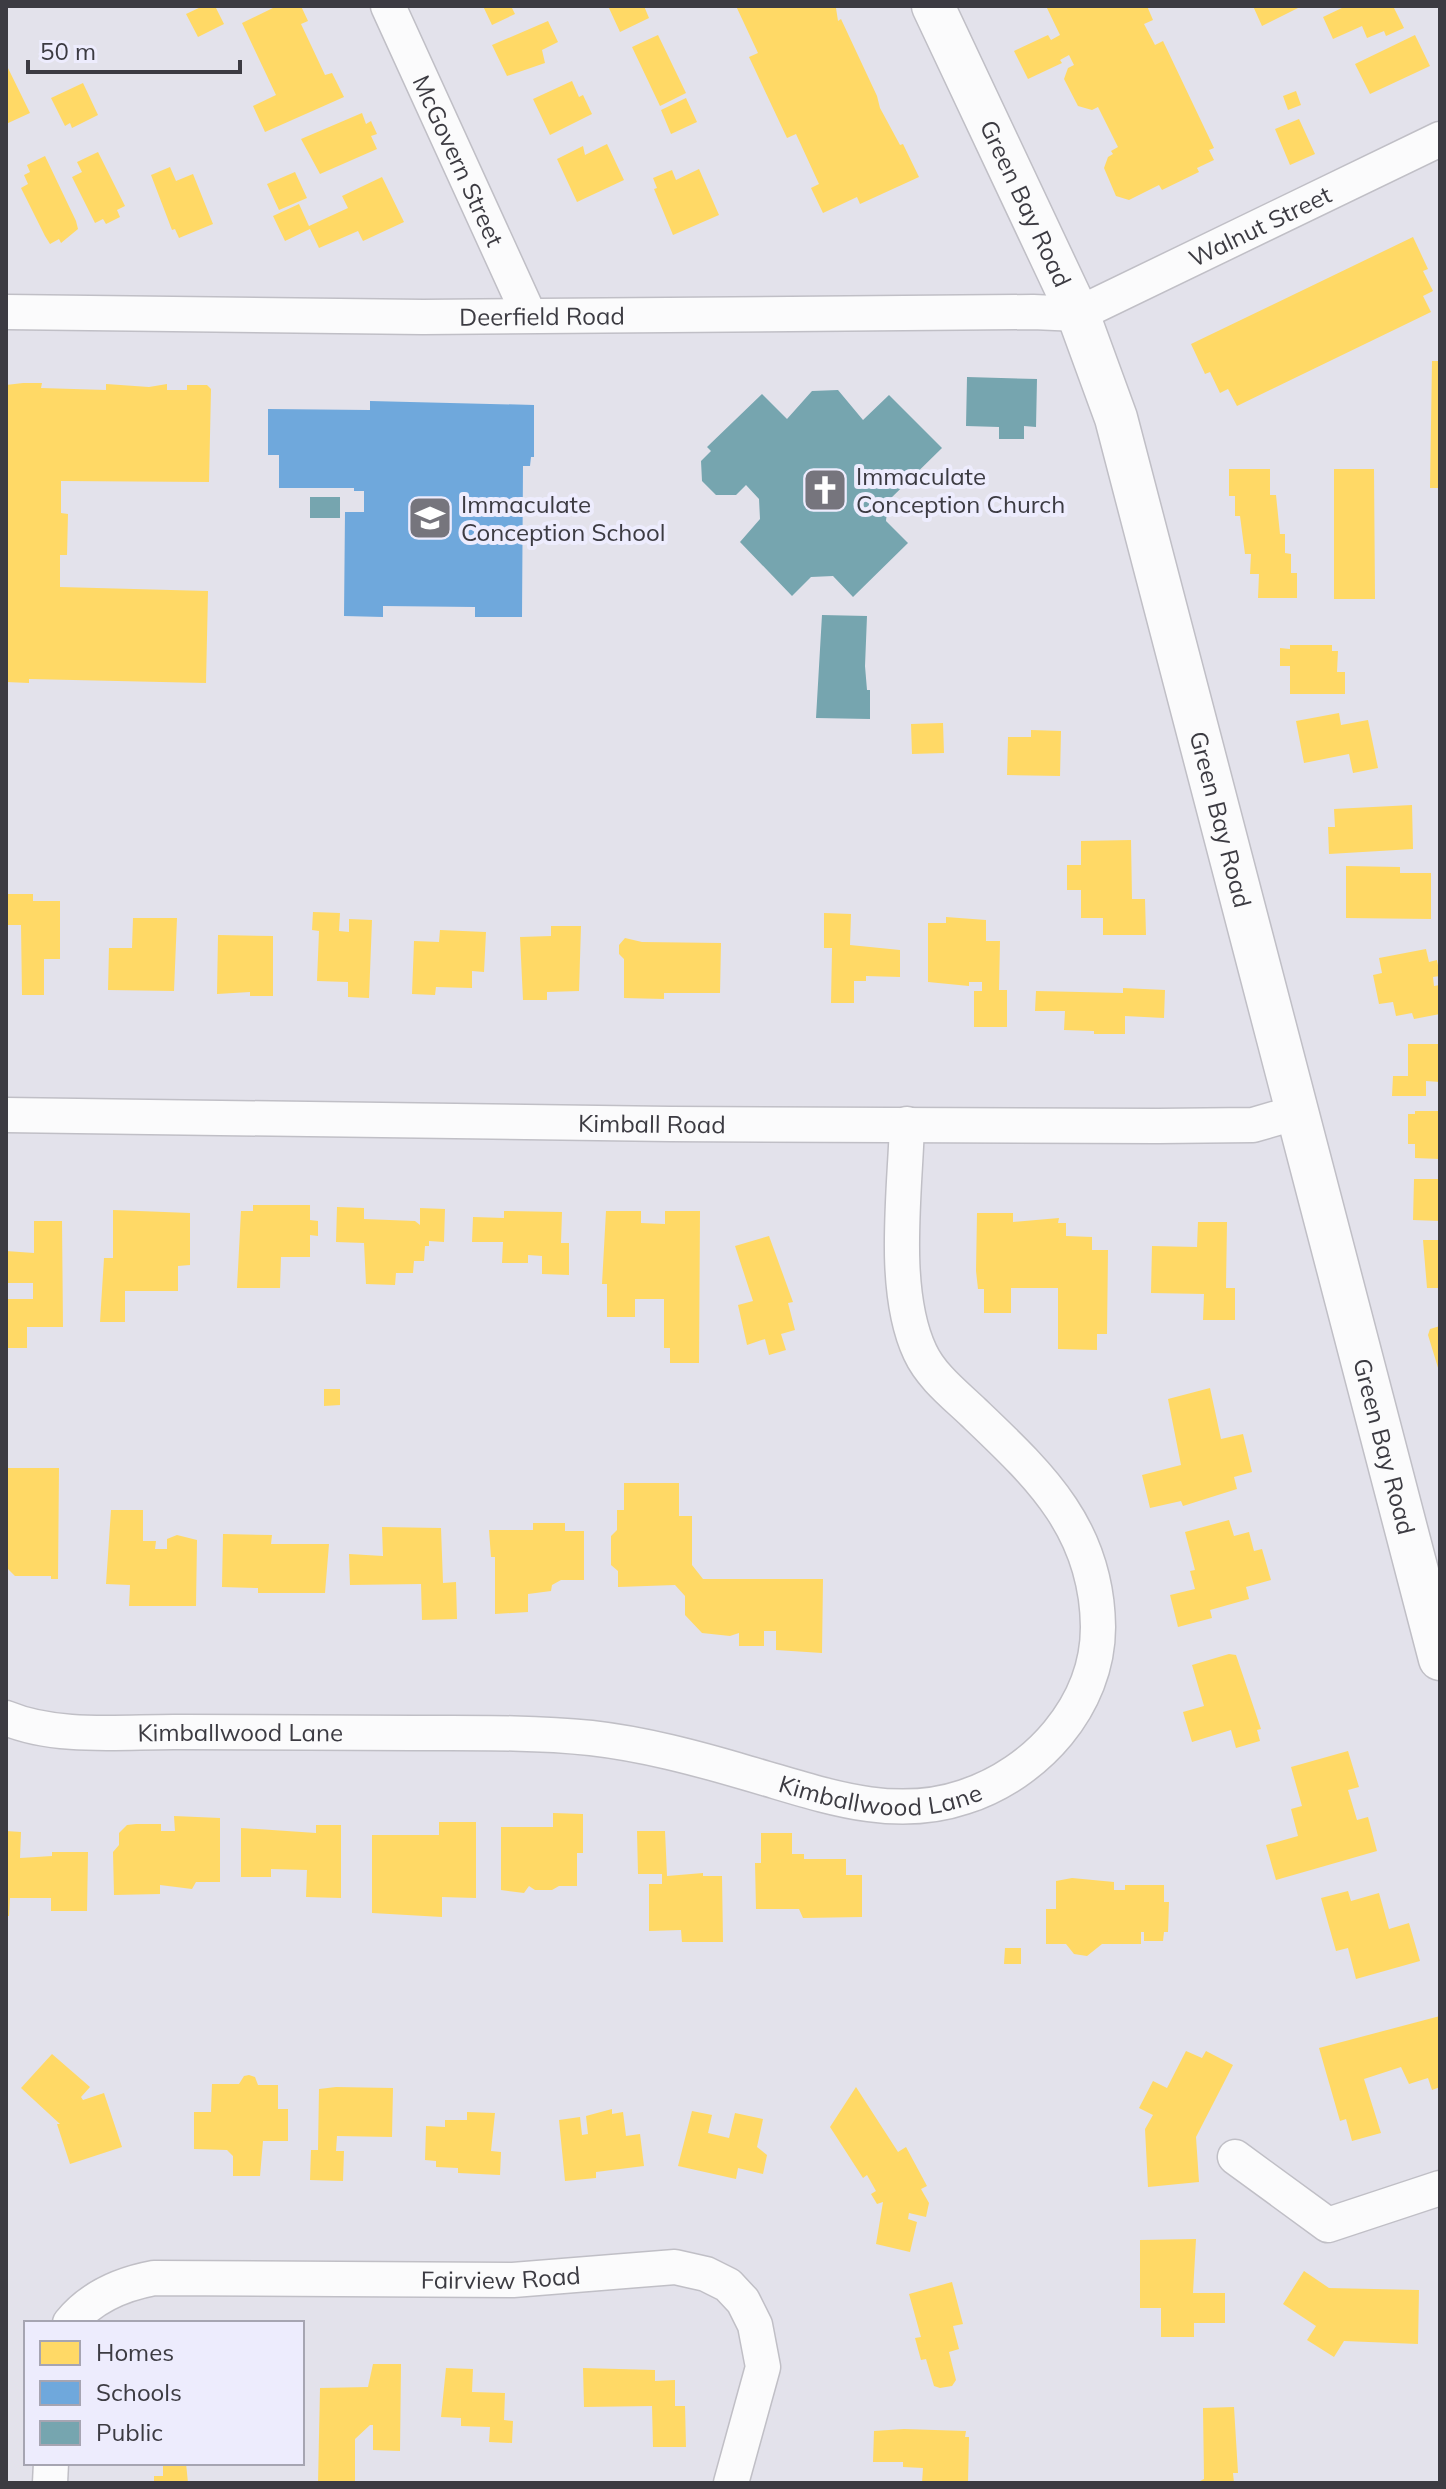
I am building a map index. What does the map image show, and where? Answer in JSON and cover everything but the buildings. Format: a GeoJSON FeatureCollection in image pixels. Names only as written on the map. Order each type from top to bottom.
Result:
{"type":"FeatureCollection","features":[{"type":"Feature","properties":{"kind":"main road","name":"Green Bay Road"},"geometry":{"type":"LineString","coordinates":[[933,6],[1078,314],[1116,418],[1440,1659]]}},
{"type":"Feature","properties":{"kind":"street","name":"McGovern Street"},"geometry":{"type":"LineString","coordinates":[[388,6],[529,315]]}},
{"type":"Feature","properties":{"kind":"street","name":"Walnut Street"},"geometry":{"type":"LineString","coordinates":[[1078,314],[1440,139]]}},
{"type":"Feature","properties":{"kind":"street","name":"Deerfield Road"},"geometry":{"type":"LineString","coordinates":[[6,312],[1078,314]]}},
{"type":"Feature","properties":{"kind":"street","name":"Kimball Road"},"geometry":{"type":"LineString","coordinates":[[6,1115],[670,1124],[1253,1125],[1298,1112]]}},
{"type":"Feature","properties":{"kind":"street","name":"Kimballwood Lane"},"geometry":{"type":"LineString","coordinates":[[6,1718],[72,1731],[463,1733],[589,1738],[712,1763],[879,1807],[919,1808],[965,1797],[1003,1780],[1042,1751],[1065,1726],[1092,1676],[1098,1628],[1091,1576],[1076,1530],[1060,1503],[1033,1471],[939,1380],[922,1358],[910,1328],[904,1279],[907,1124]]}},
{"type":"Feature","properties":{"kind":"street"},"geometry":{"type":"LineString","coordinates":[[1235,2157],[1328,2225],[1440,2188]]}},
{"type":"Feature","properties":{"kind":"street","name":"Fairview Road"},"geometry":{"type":"LineString","coordinates":[[72,2321],[92,2301],[135,2282],[154,2278],[513,2280],[675,2267],[706,2274],[728,2285],[743,2301],[755,2325],[763,2367],[731,2483]]}},
{"type":"Feature","properties":{"kind":"place","name":"Immaculate Conception Church"},"geometry":{"type":"Point","coordinates":[825,490]}},
{"type":"Feature","properties":{"kind":"place","name":"Immaculate Conception School"},"geometry":{"type":"Point","coordinates":[430,518]}}]}
